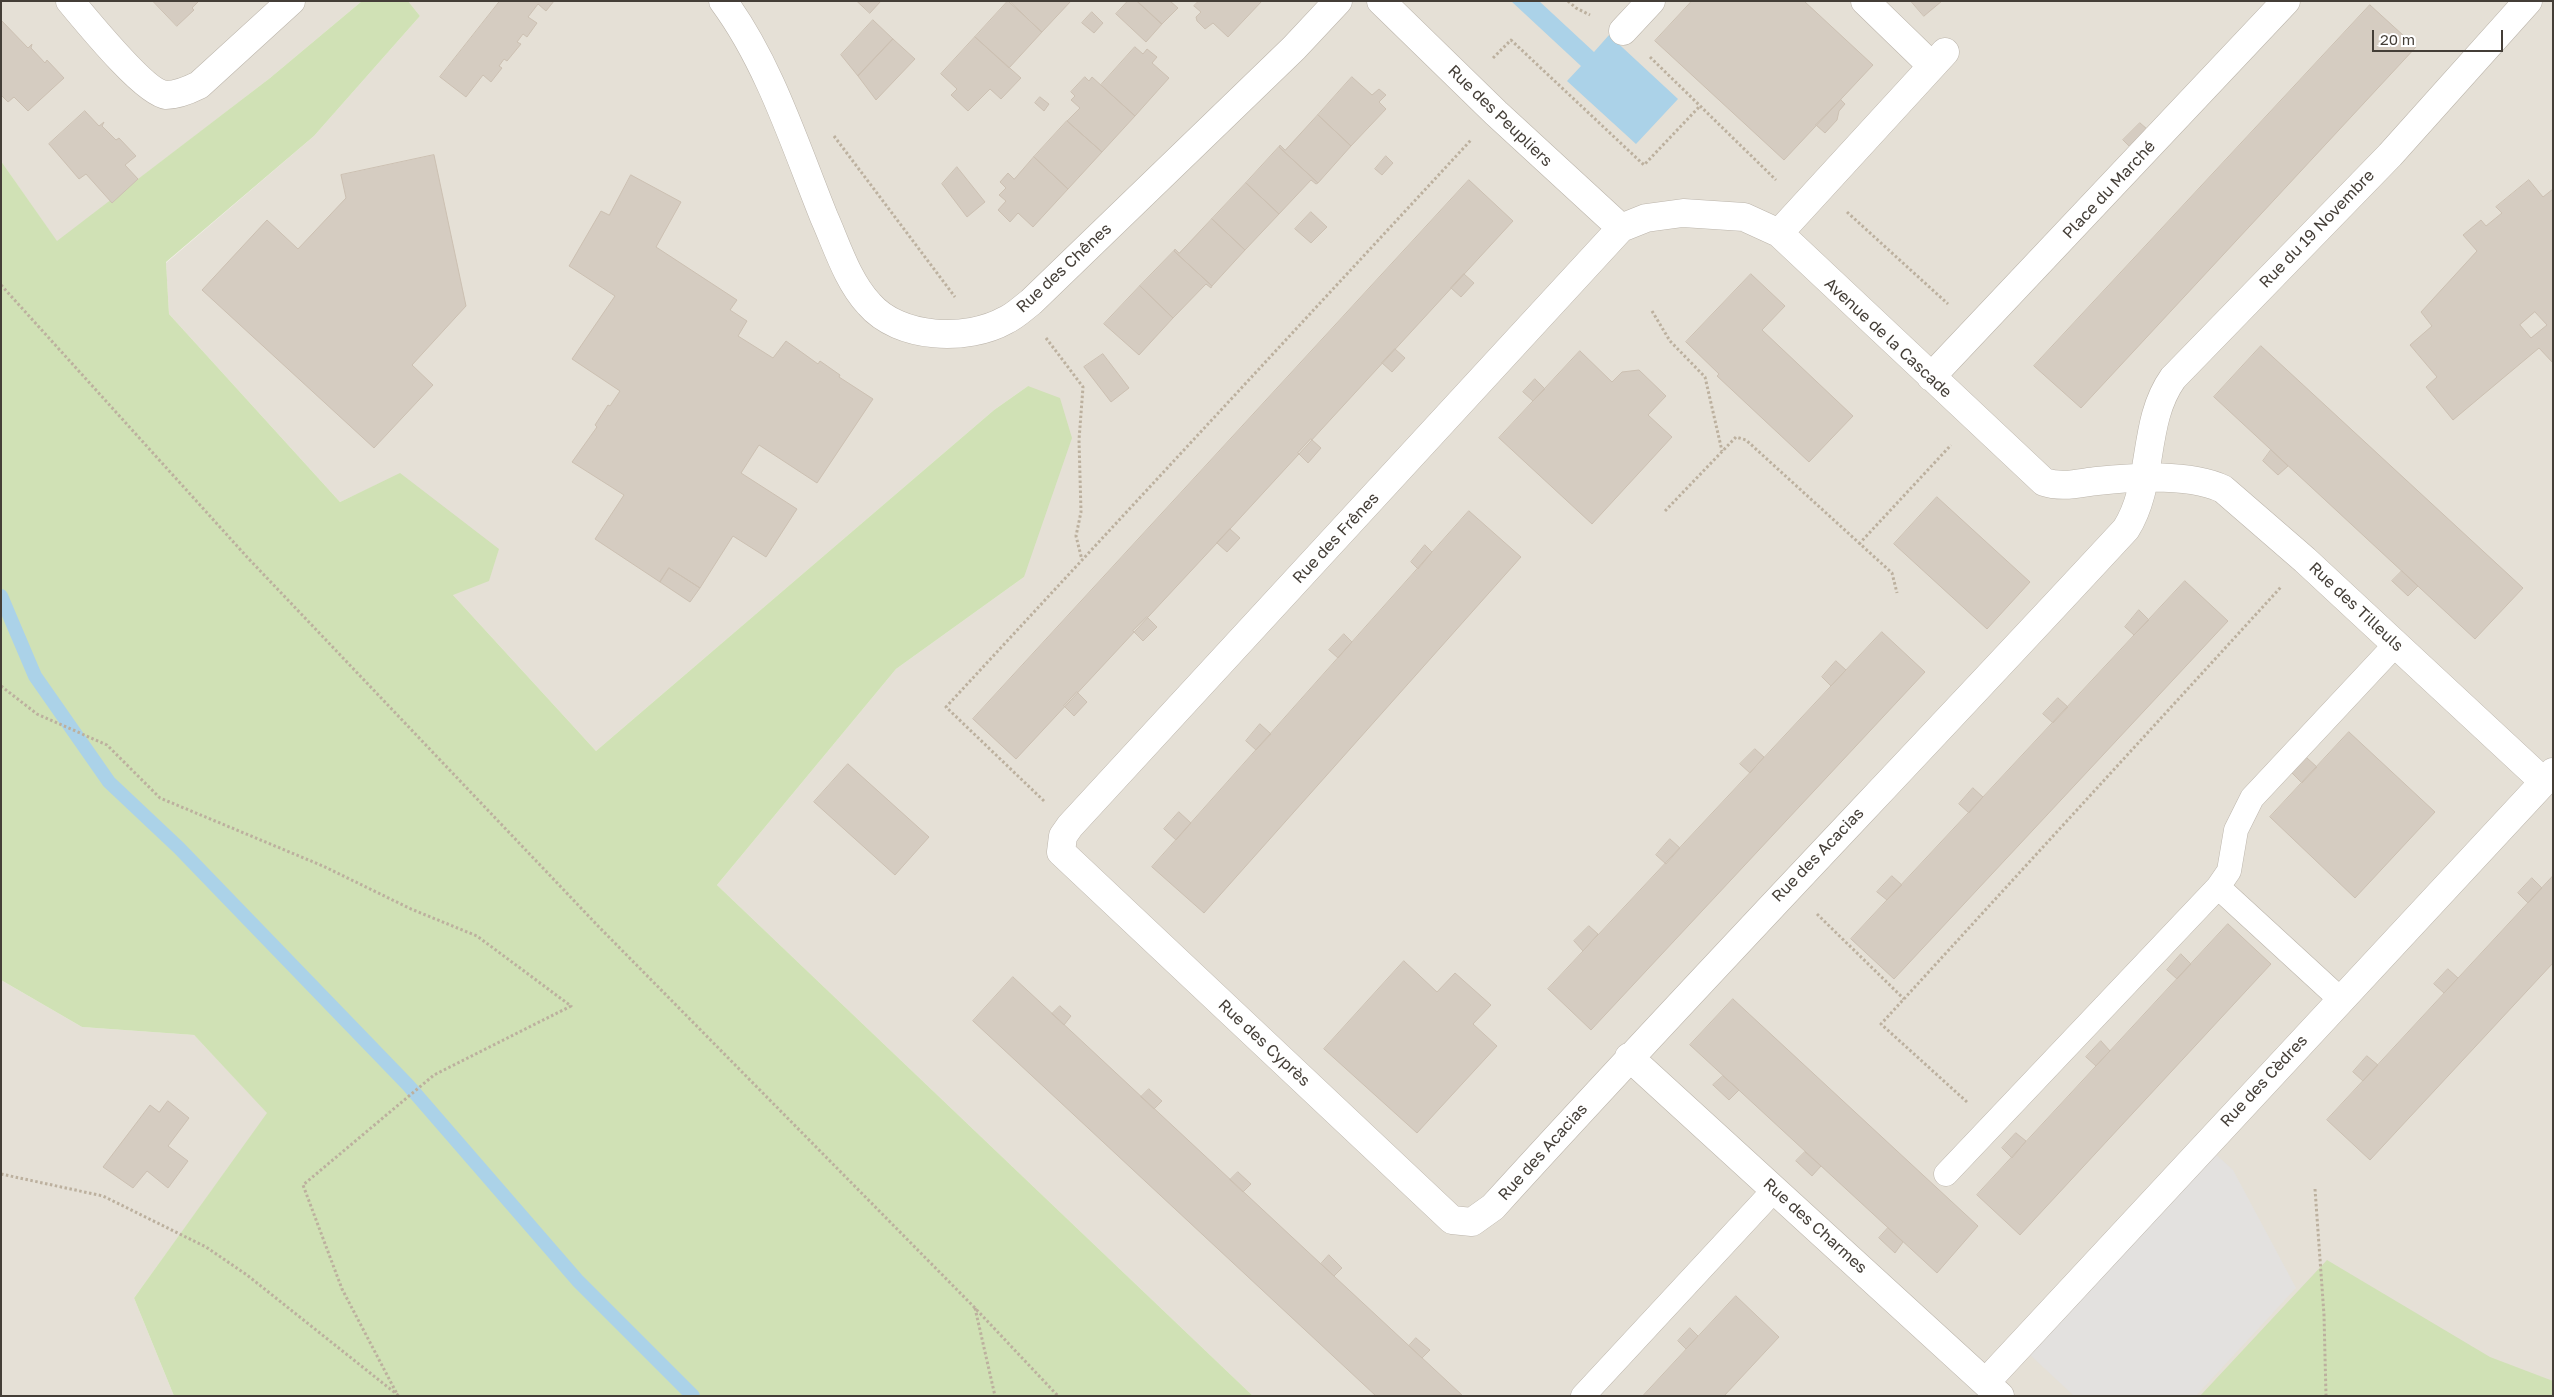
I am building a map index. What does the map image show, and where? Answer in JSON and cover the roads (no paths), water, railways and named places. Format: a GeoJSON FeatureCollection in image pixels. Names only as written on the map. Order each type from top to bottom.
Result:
{"type":"FeatureCollection","features":[{"type":"Feature","properties":{"kind":"street"},"geometry":{"type":"LineString","coordinates":[[70,1],[136,75],[165,95],[187,91],[199,85],[291,1]]}},
{"type":"Feature","properties":{"kind":"street","name":"Rue des Chênes"},"geometry":{"type":"LineString","coordinates":[[723,1],[744,32],[766,76],[842,258],[860,293],[879,314],[898,326],[931,334],[983,329],[1007,320],[1024,307],[1294,48],[1338,1]]}},
{"type":"Feature","properties":{"kind":"street","name":"Rue des Peupliers"},"geometry":{"type":"LineString","coordinates":[[1381,1],[1496,113],[1621,228]]}},
{"type":"Feature","properties":{"kind":"street"},"geometry":{"type":"LineString","coordinates":[[1623,31],[1652,1]]}},
{"type":"Feature","properties":{"kind":"street"},"geometry":{"type":"LineString","coordinates":[[1779,233],[1938,58],[1865,1]]}},
{"type":"Feature","properties":{"kind":"street","name":"Place du Marché"},"geometry":{"type":"LineString","coordinates":[[1931,377],[2286,1]]}},
{"type":"Feature","properties":{"kind":"street","name":"Rue du 19 Novembre"},"geometry":{"type":"LineString","coordinates":[[2145,476],[2158,406],[2173,378],[2390,155],[2528,1]]}},
{"type":"Feature","properties":{"kind":"street","name":"Avenue de la Cascade"},"geometry":{"type":"LineString","coordinates":[[1621,228],[1646,218],[1683,213],[1744,217],[1779,233],[1805,260],[2044,482],[2063,486],[2145,476]]}},
{"type":"Feature","properties":{"kind":"street","name":"Rue des Frênes"},"geometry":{"type":"LineString","coordinates":[[1061,852],[1063,836],[1070,826],[1621,228]]}},
{"type":"Feature","properties":{"kind":"street","name":"Rue des Tilleuls"},"geometry":{"type":"LineString","coordinates":[[2145,476],[2211,484],[2222,489],[2305,560],[2396,644],[2548,777]]}},
{"type":"Feature","properties":{"kind":"street","name":"Rue des Acacias"},"geometry":{"type":"LineString","coordinates":[[1472,1222],[1493,1207],[1788,886],[1995,671],[2126,529],[2136,513],[2145,476]]}},
{"type":"Feature","properties":{"kind":"street","name":"Rue des Cèdres"},"geometry":{"type":"LineString","coordinates":[[1993,1389],[2340,999],[2548,777]]}},
{"type":"Feature","properties":{"kind":"street","name":"Rue des Cyprès"},"geometry":{"type":"LineString","coordinates":[[1061,852],[1452,1220],[1472,1222]]}},
{"type":"Feature","properties":{"kind":"street","name":"Rue des Charmes"},"geometry":{"type":"LineString","coordinates":[[1629,1057],[1993,1389]]}},
{"type":"Feature","properties":{"kind":"lane"},"geometry":{"type":"LineString","coordinates":[[1946,1174],[2218,887],[2229,871],[2236,830],[2252,798],[2396,644]]}},
{"type":"Feature","properties":{"kind":"lane"},"geometry":{"type":"LineString","coordinates":[[2218,887],[2340,999]]}},
{"type":"Feature","properties":{"kind":"lane"},"geometry":{"type":"LineString","coordinates":[[1584,1396],[1775,1189]]}},
{"type":"Feature","properties":{"kind":"water"},"geometry":{"type":"Polygon","coordinates":[[[1511,1],[1539,1],[1594,52],[1609,35],[1678,99],[1636,144],[1567,81],[1581,66],[1511,1]]]}},
{"type":"Feature","properties":{"kind":"waterway"},"geometry":{"type":"LineString","coordinates":[[1,596],[35,676],[109,782],[179,848],[408,1085],[578,1281],[693,1396]]}}]}
